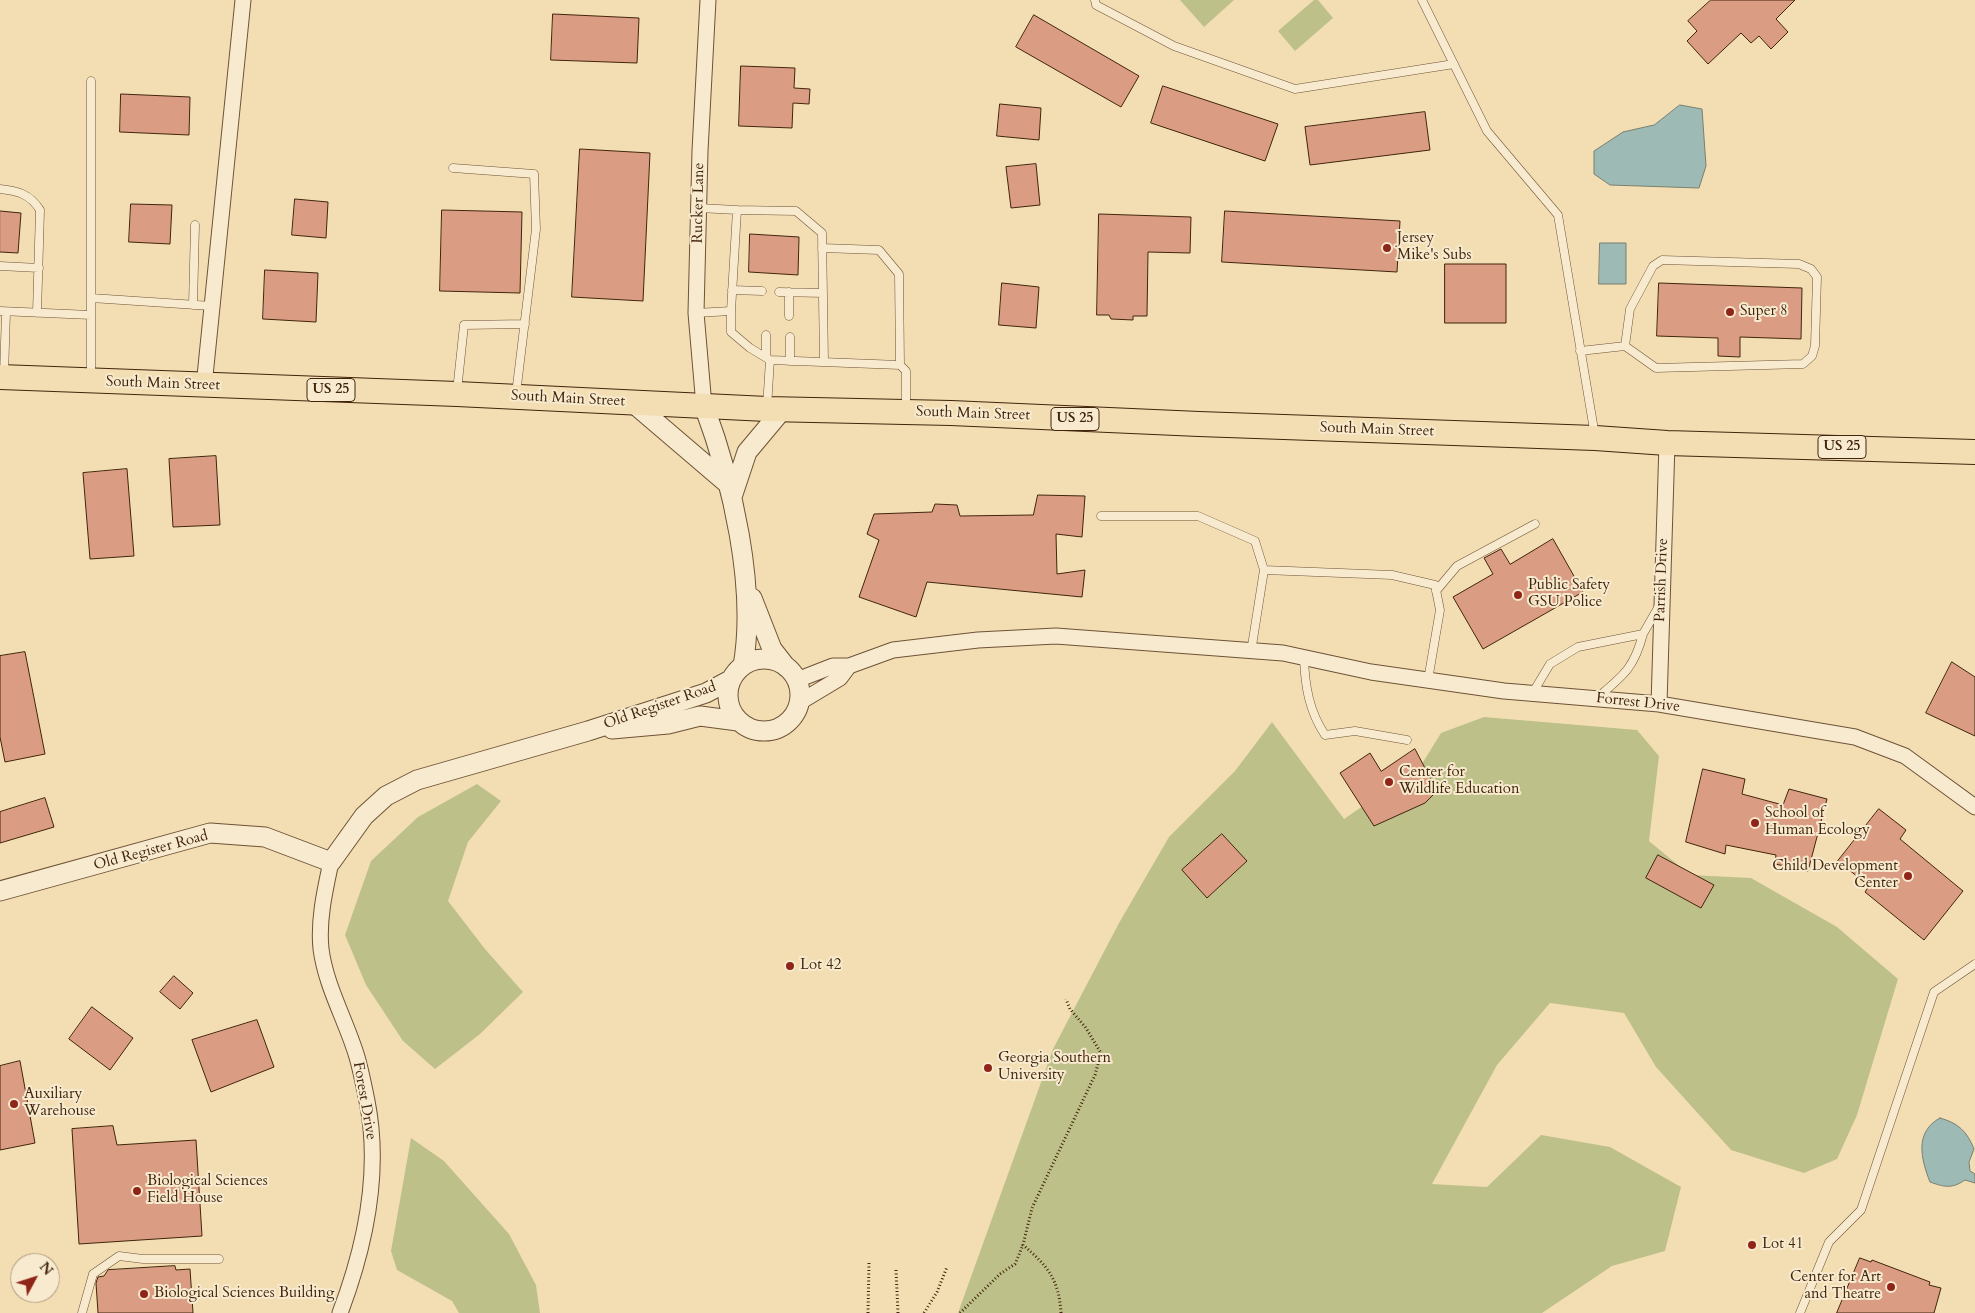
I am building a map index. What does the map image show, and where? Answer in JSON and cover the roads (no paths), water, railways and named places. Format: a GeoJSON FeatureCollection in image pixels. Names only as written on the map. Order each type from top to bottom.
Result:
{"type":"FeatureCollection","features":[{"type":"Feature","properties":{"kind":"main road","name":"South Main Street"},"geometry":{"type":"LineString","coordinates":[[2,377],[204,386],[515,396],[775,409],[906,412],[1595,438],[1667,450],[1975,452]]}},
{"type":"Feature","properties":{"kind":"street"},"geometry":{"type":"LineString","coordinates":[[204,386],[243,0]]}},
{"type":"Feature","properties":{"kind":"street","name":"Rucker Lane"},"geometry":{"type":"LineString","coordinates":[[704,406],[696,313],[708,0]]}},
{"type":"Feature","properties":{"kind":"street"},"geometry":{"type":"LineString","coordinates":[[632,402],[730,492]]}},
{"type":"Feature","properties":{"kind":"street","name":"Old Register Road"},"geometry":{"type":"LineString","coordinates":[[588,731],[668,724],[700,716],[738,721],[755,730],[775,730],[791,720],[800,702],[792,674],[772,649],[748,587],[730,492],[714,432],[704,406]]}},
{"type":"Feature","properties":{"kind":"street","name":"Old Register Road"},"geometry":{"type":"LineString","coordinates":[[730,492],[747,452],[775,409]]}},
{"type":"Feature","properties":{"kind":"street","name":"Parrish Drive"},"geometry":{"type":"LineString","coordinates":[[1659,704],[1667,450]]}},
{"type":"Feature","properties":{"kind":"street","name":"Old Register Road"},"geometry":{"type":"LineString","coordinates":[[738,721],[728,700],[748,640],[748,587]]}},
{"type":"Feature","properties":{"kind":"street","name":"Forrest Drive"},"geometry":{"type":"LineString","coordinates":[[849,666],[894,650],[978,640],[1056,636],[1282,653],[1371,672],[1532,694],[1659,704],[1855,737],[1905,756],[1975,807]]}},
{"type":"Feature","properties":{"kind":"street","name":"Old Register Road"},"geometry":{"type":"LineString","coordinates":[[0,892],[210,833],[265,838],[331,862],[364,816],[386,796],[409,784],[588,731],[706,693],[754,661],[778,662],[792,674]]}},
{"type":"Feature","properties":{"kind":"street"},"geometry":{"type":"LineString","coordinates":[[792,674],[833,666],[849,666]]}},
{"type":"Feature","properties":{"kind":"street"},"geometry":{"type":"LineString","coordinates":[[800,702],[840,678],[849,666]]}},
{"type":"Feature","properties":{"kind":"street","name":"Forest Drive"},"geometry":{"type":"LineString","coordinates":[[331,862],[322,908],[321,948],[334,1002],[356,1056],[367,1104],[373,1161],[366,1222],[350,1286],[340,1313]]}},
{"type":"Feature","properties":{"kind":"lane"},"geometry":{"type":"LineString","coordinates":[[1095,0],[1096,5],[1174,46],[1295,89],[1454,64]]}},
{"type":"Feature","properties":{"kind":"lane"},"geometry":{"type":"LineString","coordinates":[[1422,0],[1487,131],[1558,215],[1595,438]]}},
{"type":"Feature","properties":{"kind":"lane"},"geometry":{"type":"LineString","coordinates":[[91,81],[91,381]]}},
{"type":"Feature","properties":{"kind":"lane"},"geometry":{"type":"LineString","coordinates":[[453,168],[534,174],[536,229],[515,396]]}},
{"type":"Feature","properties":{"kind":"lane"},"geometry":{"type":"LineString","coordinates":[[0,189],[19,191],[34,200],[40,210],[37,313]]}},
{"type":"Feature","properties":{"kind":"lane"},"geometry":{"type":"LineString","coordinates":[[699,208],[796,212],[822,233],[824,362]]}},
{"type":"Feature","properties":{"kind":"lane"},"geometry":{"type":"LineString","coordinates":[[736,210],[731,332],[768,358],[900,365],[906,371],[906,412]]}},
{"type":"Feature","properties":{"kind":"lane"},"geometry":{"type":"LineString","coordinates":[[193,305],[195,225]]}},
{"type":"Feature","properties":{"kind":"lane"},"geometry":{"type":"LineString","coordinates":[[822,248],[879,250],[899,274],[900,365]]}},
{"type":"Feature","properties":{"kind":"lane"},"geometry":{"type":"LineString","coordinates":[[1580,351],[1625,346],[1656,368],[1803,364],[1812,356],[1815,346],[1818,278],[1811,269],[1800,264],[1662,260],[1653,266],[1630,309],[1625,346]]}},
{"type":"Feature","properties":{"kind":"lane"},"geometry":{"type":"LineString","coordinates":[[0,266],[38,268]]}},
{"type":"Feature","properties":{"kind":"lane"},"geometry":{"type":"LineString","coordinates":[[732,290],[762,291]]}},
{"type":"Feature","properties":{"kind":"lane"},"geometry":{"type":"LineString","coordinates":[[780,292],[823,294]]}},
{"type":"Feature","properties":{"kind":"lane"},"geometry":{"type":"LineString","coordinates":[[789,292],[789,316]]}},
{"type":"Feature","properties":{"kind":"lane"},"geometry":{"type":"LineString","coordinates":[[91,298],[212,306]]}},
{"type":"Feature","properties":{"kind":"lane"},"geometry":{"type":"LineString","coordinates":[[2,377],[3,311],[91,315]]}},
{"type":"Feature","properties":{"kind":"lane"},"geometry":{"type":"LineString","coordinates":[[696,313],[731,311]]}},
{"type":"Feature","properties":{"kind":"lane"},"geometry":{"type":"LineString","coordinates":[[457,394],[464,325],[525,324]]}},
{"type":"Feature","properties":{"kind":"lane"},"geometry":{"type":"LineString","coordinates":[[766,335],[775,409]]}},
{"type":"Feature","properties":{"kind":"lane"},"geometry":{"type":"LineString","coordinates":[[790,336],[790,360]]}},
{"type":"Feature","properties":{"kind":"lane"},"geometry":{"type":"LineString","coordinates":[[1101,516],[1198,516],[1255,541],[1264,570],[1251,652]]}},
{"type":"Feature","properties":{"kind":"lane"},"geometry":{"type":"LineString","coordinates":[[1436,591],[1457,566],[1535,524]]}},
{"type":"Feature","properties":{"kind":"lane"},"geometry":{"type":"LineString","coordinates":[[1264,570],[1392,575],[1435,585],[1440,610],[1428,680]]}},
{"type":"Feature","properties":{"kind":"lane"},"geometry":{"type":"LineString","coordinates":[[1597,699],[1626,673],[1637,656],[1643,634],[1662,602]]}},
{"type":"Feature","properties":{"kind":"lane"},"geometry":{"type":"LineString","coordinates":[[1532,694],[1550,664],[1578,647],[1643,634]]}},
{"type":"Feature","properties":{"kind":"lane"},"geometry":{"type":"LineString","coordinates":[[1304,658],[1306,686],[1315,720],[1325,734],[1355,731],[1407,740]]}},
{"type":"Feature","properties":{"kind":"lane"},"geometry":{"type":"LineString","coordinates":[[1800,1313],[1829,1242],[1861,1210],[1934,992],[1975,964]]}},
{"type":"Feature","properties":{"kind":"lane"},"geometry":{"type":"LineString","coordinates":[[82,1313],[93,1274],[119,1256],[143,1259],[219,1260]]}},
{"type":"Feature","properties":{"kind":"water"},"geometry":{"type":"Polygon","coordinates":[[[1680,105],[1702,109],[1706,166],[1699,188],[1610,185],[1594,174],[1594,151],[1623,132],[1654,125],[1680,105]]]}},
{"type":"Feature","properties":{"kind":"water"},"geometry":{"type":"Polygon","coordinates":[[[1600,243],[1626,243],[1626,284],[1599,284],[1600,243]]]}},
{"type":"Feature","properties":{"kind":"water"},"geometry":{"type":"Polygon","coordinates":[[[1940,1118],[1957,1125],[1971,1143],[1974,1149],[1969,1162],[1970,1171],[1975,1174],[1975,1183],[1965,1180],[1956,1185],[1948,1186],[1930,1182],[1922,1155],[1923,1138],[1926,1131],[1940,1118]]]}},
{"type":"Feature","properties":{"kind":"place","name":"Jersey Mike's Subs"},"geometry":{"type":"Point","coordinates":[1387,248]}},
{"type":"Feature","properties":{"kind":"place","name":"Super 8"},"geometry":{"type":"Point","coordinates":[1730,312]}},
{"type":"Feature","properties":{"kind":"place","name":"Public Safety GSU Police"},"geometry":{"type":"Point","coordinates":[1518,595]}},
{"type":"Feature","properties":{"kind":"place","name":"Center for Wildlife Education"},"geometry":{"type":"Point","coordinates":[1389,782]}},
{"type":"Feature","properties":{"kind":"place","name":"School of Human Ecology"},"geometry":{"type":"Point","coordinates":[1755,823]}},
{"type":"Feature","properties":{"kind":"place","name":"Child Development Center"},"geometry":{"type":"Point","coordinates":[1908,876]}},
{"type":"Feature","properties":{"kind":"place","name":"Lot 42"},"geometry":{"type":"Point","coordinates":[790,966]}},
{"type":"Feature","properties":{"kind":"place","name":"Georgia Southern University"},"geometry":{"type":"Point","coordinates":[988,1068]}},
{"type":"Feature","properties":{"kind":"place","name":"Auxiliary Warehouse"},"geometry":{"type":"Point","coordinates":[14,1104]}},
{"type":"Feature","properties":{"kind":"place","name":"Biological Sciences Field House"},"geometry":{"type":"Point","coordinates":[137,1191]}},
{"type":"Feature","properties":{"kind":"place","name":"Lot 41"},"geometry":{"type":"Point","coordinates":[1752,1245]}},
{"type":"Feature","properties":{"kind":"place","name":"Center for Art and Theatre"},"geometry":{"type":"Point","coordinates":[1891,1287]}},
{"type":"Feature","properties":{"kind":"place","name":"Biological Sciences Building"},"geometry":{"type":"Point","coordinates":[144,1294]}}]}
